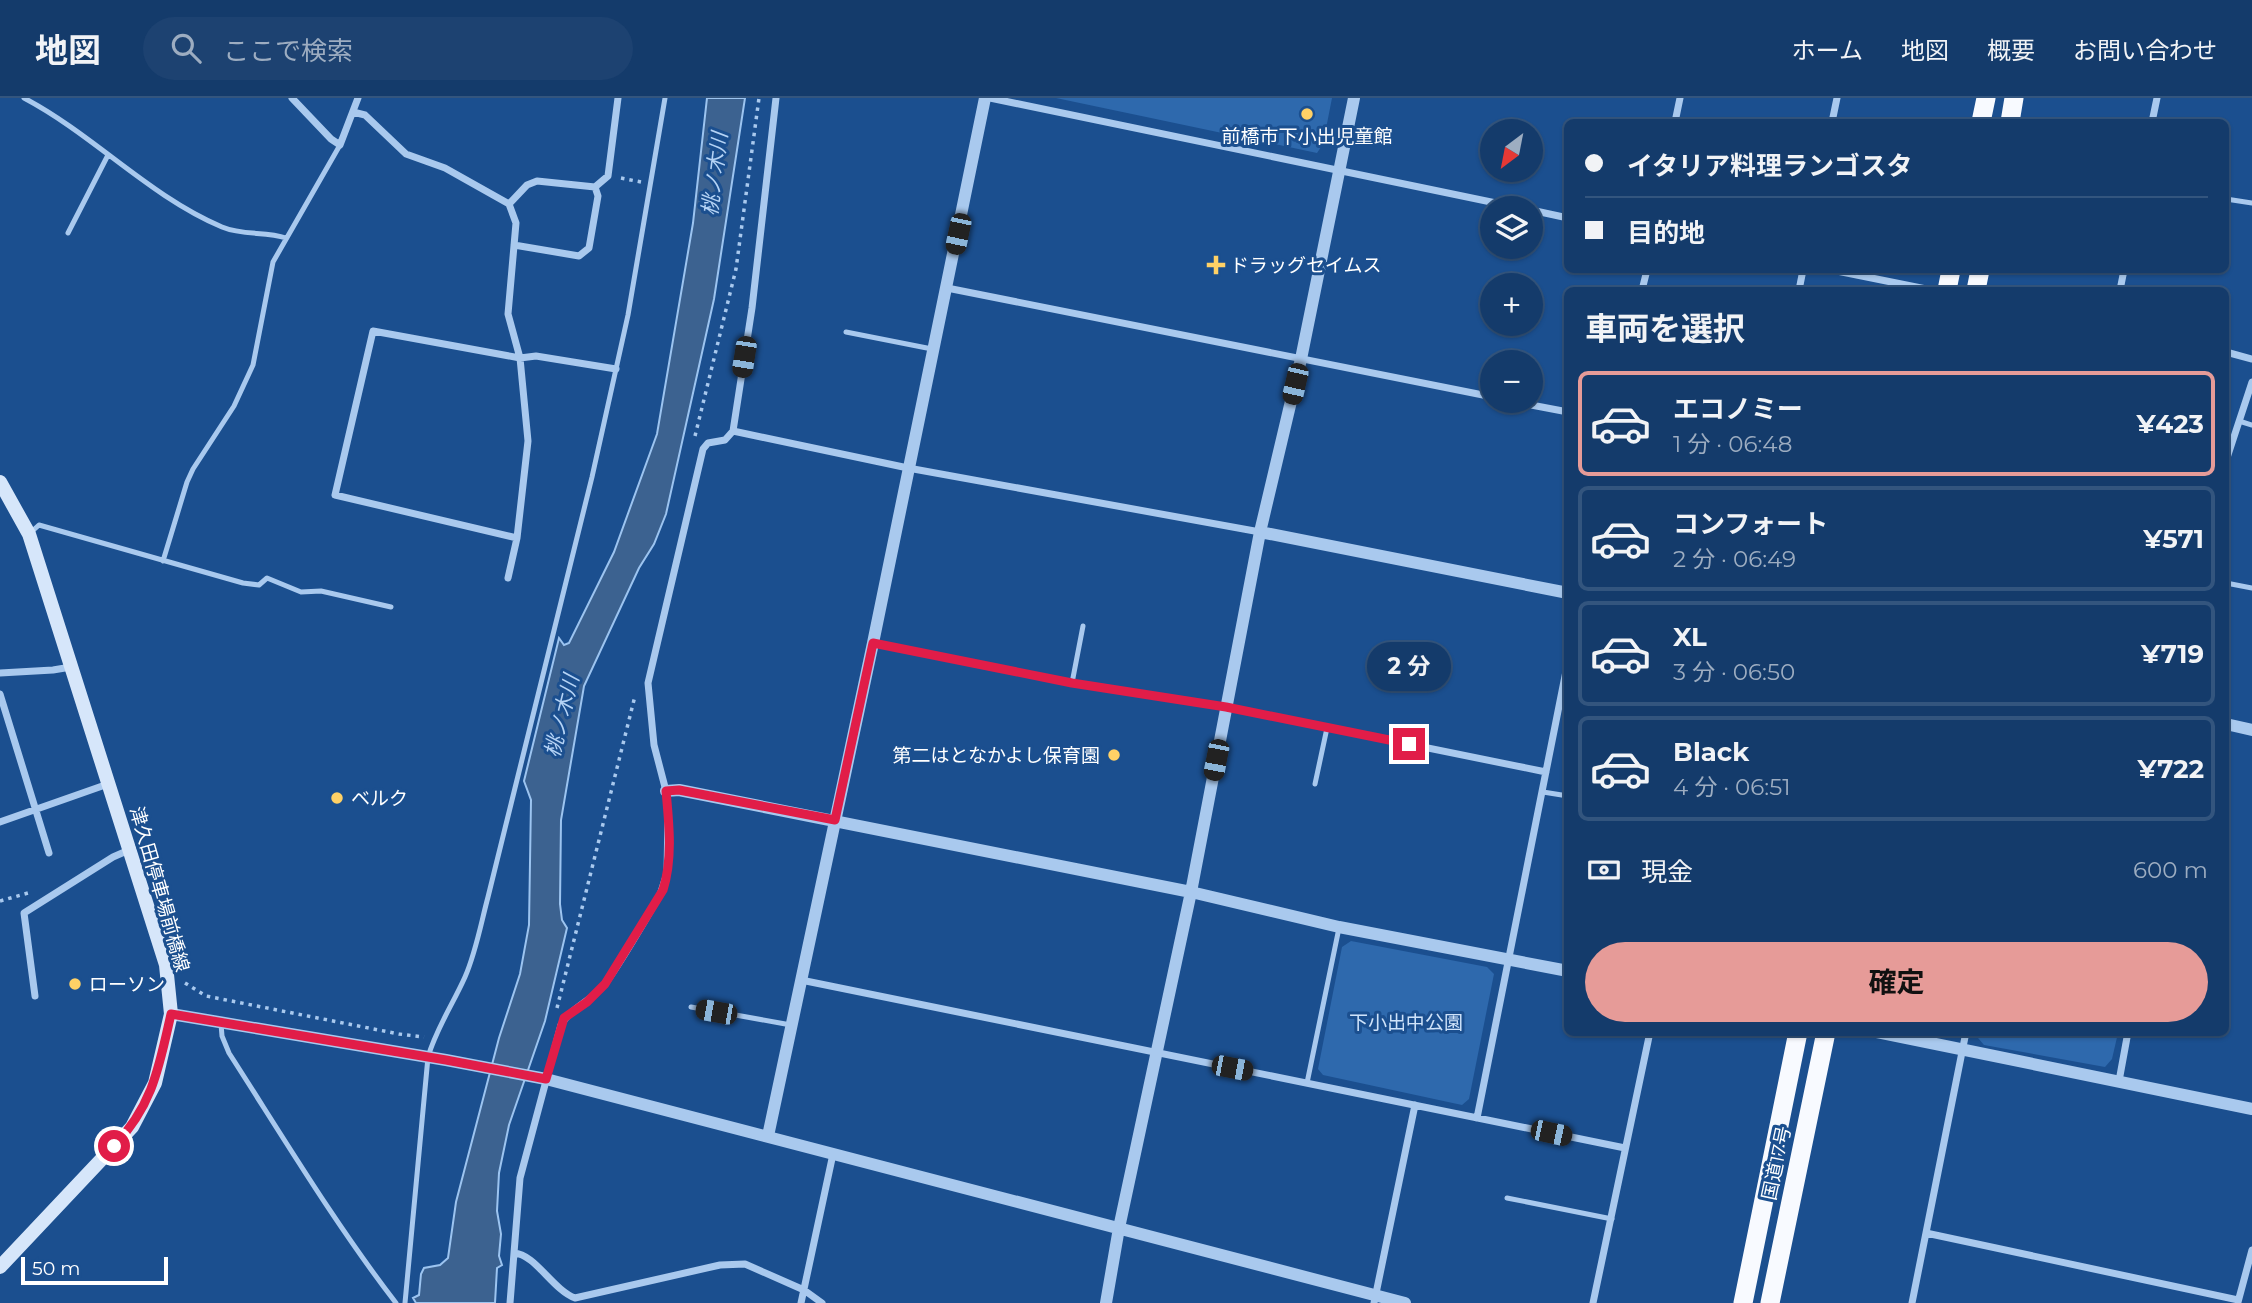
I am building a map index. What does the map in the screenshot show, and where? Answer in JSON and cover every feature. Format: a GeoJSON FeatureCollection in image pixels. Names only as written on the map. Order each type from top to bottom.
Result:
{"type":"FeatureCollection","features":[{"type":"Feature","properties":{"kind":"highway"},"geometry":{"type":"LineString","coordinates":[[1982,119],[1986,98]]}},
{"type":"Feature","properties":{"kind":"highway"},"geometry":{"type":"LineString","coordinates":[[2010,119],[2014,98]]}},
{"type":"Feature","properties":{"kind":"highway","name":"国道17号"},"geometry":{"type":"LineString","coordinates":[[1743,1303],[1797,1036]]}},
{"type":"Feature","properties":{"kind":"highway","name":"国道17号"},"geometry":{"type":"LineString","coordinates":[[1770,1303],[1825,1036]]}},
{"type":"Feature","properties":{"kind":"main road","name":"津久田停車場前橋線"},"geometry":{"type":"LineString","coordinates":[[0,482],[29,534],[166,965],[171,1014],[155,1083],[132,1127],[1,1262]]}},
{"type":"Feature","properties":{"kind":"street"},"geometry":{"type":"LineString","coordinates":[[292,98],[340,145],[358,98]]}},
{"type":"Feature","properties":{"kind":"street"},"geometry":{"type":"LineString","coordinates":[[509,204],[527,185],[537,181],[595,187],[608,176],[618,98]]}},
{"type":"Feature","properties":{"kind":"street"},"geometry":{"type":"LineString","coordinates":[[510,1303],[525,1155],[542,1079],[564,1018],[587,1002],[605,984],[663,890],[667,873],[669,848],[666,791],[654,745],[648,683],[703,449],[708,443],[730,437],[733,431],[752,308],[776,98]]}},
{"type":"Feature","properties":{"kind":"street"},"geometry":{"type":"LineString","coordinates":[[768,1136],[987,98],[1480,200]]}},
{"type":"Feature","properties":{"kind":"street"},"geometry":{"type":"LineString","coordinates":[[1106,1303],[1119,1228],[1191,892],[1260,532],[1301,359],[1353,98]]}},
{"type":"Feature","properties":{"kind":"street"},"geometry":{"type":"LineString","coordinates":[[1676,119],[1680,98]]}},
{"type":"Feature","properties":{"kind":"street"},"geometry":{"type":"LineString","coordinates":[[1833,119],[1837,98]]}},
{"type":"Feature","properties":{"kind":"street"},"geometry":{"type":"LineString","coordinates":[[2153,119],[2157,98]]}},
{"type":"Feature","properties":{"kind":"street"},"geometry":{"type":"LineString","coordinates":[[353,112],[365,115],[406,154],[446,168],[509,204],[516,223],[508,314],[520,358],[528,441],[517,538],[508,578]]}},
{"type":"Feature","properties":{"kind":"street"},"geometry":{"type":"LineString","coordinates":[[514,245],[579,256],[589,248],[598,196],[595,187]]}},
{"type":"Feature","properties":{"kind":"street"},"geometry":{"type":"LineString","coordinates":[[1543,213],[1564,217]]}},
{"type":"Feature","properties":{"kind":"street"},"geometry":{"type":"LineString","coordinates":[[1847,273],[1916,287]]}},
{"type":"Feature","properties":{"kind":"street"},"geometry":{"type":"LineString","coordinates":[[947,288],[1480,394]]}},
{"type":"Feature","properties":{"kind":"street"},"geometry":{"type":"LineString","coordinates":[[517,538],[335,495],[373,331],[520,358],[536,356],[616,369]]}},
{"type":"Feature","properties":{"kind":"street"},"geometry":{"type":"LineString","coordinates":[[2229,353],[2252,359]]}},
{"type":"Feature","properties":{"kind":"street"},"geometry":{"type":"LineString","coordinates":[[2229,452],[2252,382]]}},
{"type":"Feature","properties":{"kind":"street"},"geometry":{"type":"LineString","coordinates":[[1543,407],[1564,411]]}},
{"type":"Feature","properties":{"kind":"street"},"geometry":{"type":"LineString","coordinates":[[733,431],[908,468],[1260,532],[1564,592]]}},
{"type":"Feature","properties":{"kind":"street"},"geometry":{"type":"LineString","coordinates":[[873,643],[1072,683],[1226,707],[1546,772]]}},
{"type":"Feature","properties":{"kind":"street"},"geometry":{"type":"LineString","coordinates":[[0,673],[71,667]]}},
{"type":"Feature","properties":{"kind":"street"},"geometry":{"type":"LineString","coordinates":[[1477,1118],[1564,681]]}},
{"type":"Feature","properties":{"kind":"street"},"geometry":{"type":"LineString","coordinates":[[0,694],[49,853]]}},
{"type":"Feature","properties":{"kind":"street"},"geometry":{"type":"LineString","coordinates":[[2229,725],[2252,730]]}},
{"type":"Feature","properties":{"kind":"street"},"geometry":{"type":"LineString","coordinates":[[0,821],[108,784]]}},
{"type":"Feature","properties":{"kind":"street"},"geometry":{"type":"LineString","coordinates":[[666,791],[679,790],[835,820],[1191,892],[1339,927],[1564,970]]}},
{"type":"Feature","properties":{"kind":"street"},"geometry":{"type":"LineString","coordinates":[[35,996],[24,913],[113,857],[129,850]]}},
{"type":"Feature","properties":{"kind":"street"},"geometry":{"type":"LineString","coordinates":[[801,980],[1625,1148]]}},
{"type":"Feature","properties":{"kind":"street"},"geometry":{"type":"LineString","coordinates":[[171,1014],[446,1060],[542,1079],[1119,1228],[1375,1299],[1405,1303]]}},
{"type":"Feature","properties":{"kind":"street"},"geometry":{"type":"LineString","coordinates":[[1593,1303],[1649,1036]]}},
{"type":"Feature","properties":{"kind":"street"},"geometry":{"type":"LineString","coordinates":[[1896,1036],[2252,1109]]}},
{"type":"Feature","properties":{"kind":"street"},"geometry":{"type":"LineString","coordinates":[[1912,1303],[1965,1036]]}},
{"type":"Feature","properties":{"kind":"street"},"geometry":{"type":"LineString","coordinates":[[2119,1081],[2127,1036]]}},
{"type":"Feature","properties":{"kind":"street"},"geometry":{"type":"LineString","coordinates":[[1375,1299],[1415,1105]]}},
{"type":"Feature","properties":{"kind":"street"},"geometry":{"type":"LineString","coordinates":[[801,1303],[833,1154]]}},
{"type":"Feature","properties":{"kind":"street"},"geometry":{"type":"LineString","coordinates":[[1926,1233],[2238,1302],[2252,1250]]}},
{"type":"Feature","properties":{"kind":"street"},"geometry":{"type":"LineString","coordinates":[[514,1253],[524,1255],[565,1293],[575,1297],[733,1263],[745,1265],[804,1290],[822,1303]]}},
{"type":"Feature","properties":{"kind":"lane"},"geometry":{"type":"LineString","coordinates":[[24,98],[55,116],[159,192],[222,227],[233,232],[286,239]]}},
{"type":"Feature","properties":{"kind":"lane"},"geometry":{"type":"LineString","coordinates":[[405,1303],[428,1057],[433,1039],[451,1010],[467,972],[592,477],[616,369],[665,98]]}},
{"type":"Feature","properties":{"kind":"lane"},"geometry":{"type":"LineString","coordinates":[[163,561],[187,482],[234,406],[253,365],[273,262],[340,145]]}},
{"type":"Feature","properties":{"kind":"lane"},"geometry":{"type":"LineString","coordinates":[[68,233],[108,155]]}},
{"type":"Feature","properties":{"kind":"lane"},"geometry":{"type":"LineString","coordinates":[[2229,199],[2252,203]]}},
{"type":"Feature","properties":{"kind":"lane"},"geometry":{"type":"LineString","coordinates":[[846,331],[933,350]]}},
{"type":"Feature","properties":{"kind":"lane"},"geometry":{"type":"LineString","coordinates":[[2239,421],[2252,425]]}},
{"type":"Feature","properties":{"kind":"lane"},"geometry":{"type":"LineString","coordinates":[[29,534],[40,525],[243,583],[259,585],[267,578],[302,592],[321,590],[391,607]]}},
{"type":"Feature","properties":{"kind":"lane"},"geometry":{"type":"LineString","coordinates":[[2229,584],[2252,588]]}},
{"type":"Feature","properties":{"kind":"lane"},"geometry":{"type":"LineString","coordinates":[[1072,683],[1083,626]]}},
{"type":"Feature","properties":{"kind":"lane"},"geometry":{"type":"LineString","coordinates":[[1315,783],[1328,728]]}},
{"type":"Feature","properties":{"kind":"lane"},"geometry":{"type":"LineString","coordinates":[[1543,792],[1564,795]]}},
{"type":"Feature","properties":{"kind":"lane"},"geometry":{"type":"LineString","coordinates":[[1307,1083],[1339,927]]}},
{"type":"Feature","properties":{"kind":"lane"},"geometry":{"type":"LineString","coordinates":[[691,1007],[791,1025]]}},
{"type":"Feature","properties":{"kind":"lane"},"geometry":{"type":"LineString","coordinates":[[221,1021],[222,1037],[229,1052],[364,1261],[397,1303]]}},
{"type":"Feature","properties":{"kind":"lane"},"geometry":{"type":"LineString","coordinates":[[1507,1198],[1612,1219]]}},
{"type":"Feature","properties":{"kind":"path"},"geometry":{"type":"LineString","coordinates":[[608,176],[651,183]]}},
{"type":"Feature","properties":{"kind":"path"},"geometry":{"type":"LineString","coordinates":[[185,984],[206,996],[433,1039]]}},
{"type":"Feature","properties":{"kind":"green space"},"geometry":{"type":"Polygon","coordinates":[[[1056,98],[1332,98],[1323,144],[1317,153],[1056,98]]]}},
{"type":"Feature","properties":{"kind":"green space","name":"下小出中公園"},"geometry":{"type":"Polygon","coordinates":[[[1351,941],[1487,967],[1494,974],[1469,1099],[1462,1105],[1323,1075],[1318,1069],[1342,947],[1351,941]]]}},
{"type":"Feature","properties":{"kind":"green space"},"geometry":{"type":"Polygon","coordinates":[[[2117,1036],[2112,1059],[2105,1067],[1984,1045],[1978,1038],[2117,1036]]]}},
{"type":"Feature","properties":{"kind":"water","name":"桃ノ木川"},"geometry":{"type":"Polygon","coordinates":[[[707,98],[745,98],[714,299],[666,514],[584,686],[561,820],[560,904],[562,920],[567,928],[545,1021],[509,1125],[499,1173],[497,1211],[501,1234],[499,1256],[502,1265],[497,1268],[495,1303],[416,1303],[413,1298],[419,1295],[424,1268],[440,1265],[448,1258],[456,1202],[499,1038],[520,974],[529,925],[531,800],[524,781],[559,638],[564,645],[569,643],[614,552],[657,434],[693,223],[707,98]]]}},
{"type":"Feature","properties":{"kind":"place","name":"前橋市下小出児童館"},"geometry":{"type":"Point","coordinates":[1307,114]}},
{"type":"Feature","properties":{"kind":"place","name":"ドラッグセイムス"},"geometry":{"type":"Point","coordinates":[1216,265]}},
{"type":"Feature","properties":{"kind":"place","name":"第二はとなかよし保育園"},"geometry":{"type":"Point","coordinates":[1114,755]}},
{"type":"Feature","properties":{"kind":"place","name":"ベルク"},"geometry":{"type":"Point","coordinates":[337,798]}},
{"type":"Feature","properties":{"kind":"place","name":"ローソン"},"geometry":{"type":"Point","coordinates":[75,984]}},
{"type":"Feature","properties":{"kind":"route"},"geometry":{"type":"LineString","coordinates":[[114,1146],[132,1127],[155,1083],[171,1014],[546,1079],[564,1018],[587,1002],[605,984],[663,890],[669,848],[666,791],[679,790],[835,820],[873,643],[1072,683],[1226,707],[1409,744]]}}]}
